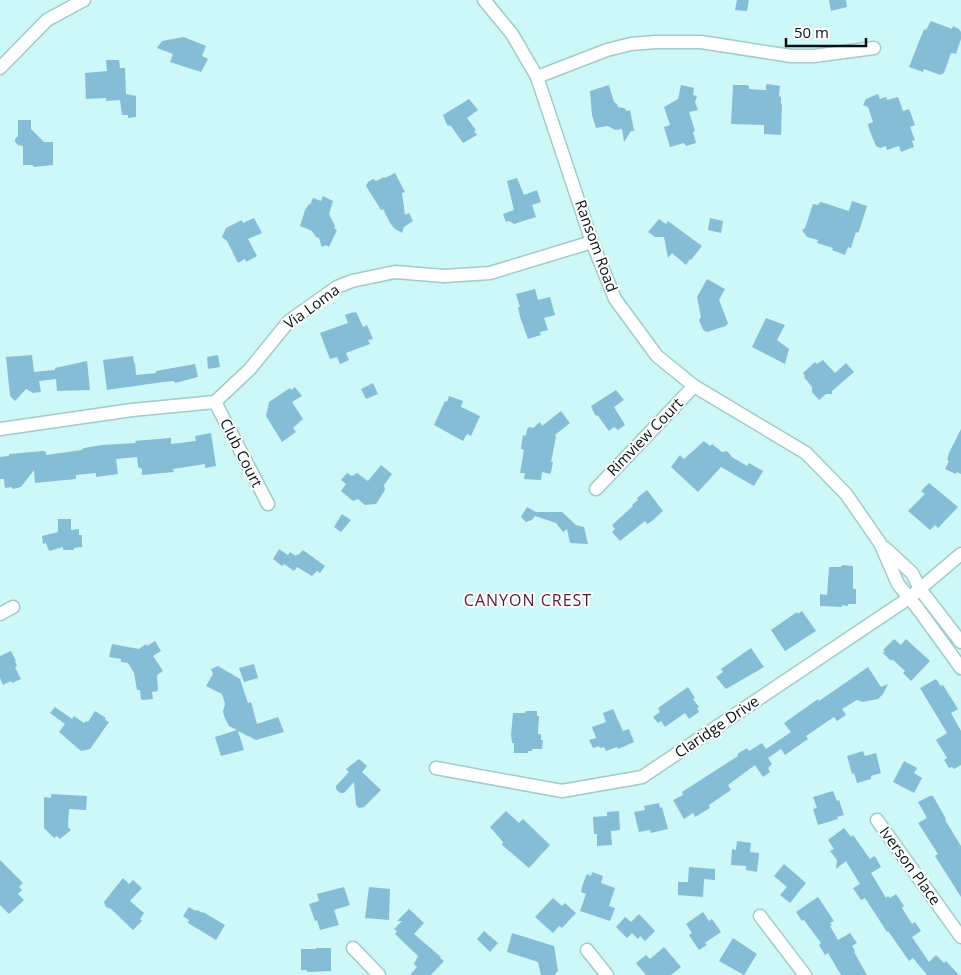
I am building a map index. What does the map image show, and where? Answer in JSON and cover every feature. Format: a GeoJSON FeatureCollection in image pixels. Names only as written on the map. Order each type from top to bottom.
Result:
{"type":"FeatureCollection","features":[{"type":"Feature","properties":{"kind":"street"},"geometry":{"type":"LineString","coordinates":[[0,68],[47,20],[84,0]]}},
{"type":"Feature","properties":{"kind":"street","name":"Ransom Road"},"geometry":{"type":"LineString","coordinates":[[484,0],[512,34],[537,76],[592,242],[615,299],[656,356],[694,386],[806,453],[846,494],[880,543],[898,584],[961,668]]}},
{"type":"Feature","properties":{"kind":"street"},"geometry":{"type":"LineString","coordinates":[[537,76],[607,50],[631,44],[701,42],[791,56],[814,56],[874,48]]}},
{"type":"Feature","properties":{"kind":"street","name":"Via Loma"},"geometry":{"type":"LineString","coordinates":[[215,402],[250,369],[289,321],[337,287],[352,281],[395,272],[444,276],[490,273],[592,242]]}},
{"type":"Feature","properties":{"kind":"street","name":"Rimview Court"},"geometry":{"type":"LineString","coordinates":[[596,489],[694,386]]}},
{"type":"Feature","properties":{"kind":"street"},"geometry":{"type":"LineString","coordinates":[[0,429],[132,410],[215,402]]}},
{"type":"Feature","properties":{"kind":"street","name":"Club Court"},"geometry":{"type":"LineString","coordinates":[[215,402],[268,504]]}},
{"type":"Feature","properties":{"kind":"street","name":"Ransom Road"},"geometry":{"type":"LineString","coordinates":[[880,543],[912,574],[920,589],[961,642]]}},
{"type":"Feature","properties":{"kind":"street","name":"Claridge Drive"},"geometry":{"type":"LineString","coordinates":[[436,768],[562,791],[642,778],[909,598],[961,554]]}},
{"type":"Feature","properties":{"kind":"street"},"geometry":{"type":"LineString","coordinates":[[0,614],[13,607]]}},
{"type":"Feature","properties":{"kind":"street","name":"Iverson Place"},"geometry":{"type":"LineString","coordinates":[[877,820],[961,937]]}},
{"type":"Feature","properties":{"kind":"street"},"geometry":{"type":"LineString","coordinates":[[760,916],[805,975]]}},
{"type":"Feature","properties":{"kind":"street"},"geometry":{"type":"LineString","coordinates":[[354,948],[379,975]]}},
{"type":"Feature","properties":{"kind":"street"},"geometry":{"type":"LineString","coordinates":[[587,950],[607,975]]}},
{"type":"Feature","properties":{"kind":"building"},"geometry":{"type":"Polygon","coordinates":[[[737,0],[749,0],[747,11],[735,10],[737,0]]]}},
{"type":"Feature","properties":{"kind":"building"},"geometry":{"type":"Polygon","coordinates":[[[829,0],[846,0],[847,7],[831,11],[829,0]]]}},
{"type":"Feature","properties":{"kind":"building"},"geometry":{"type":"Polygon","coordinates":[[[931,21],[952,29],[953,26],[961,32],[961,39],[956,54],[951,53],[944,73],[940,75],[924,69],[923,72],[909,67],[924,29],[926,30],[931,21]]]}},
{"type":"Feature","properties":{"kind":"building"},"geometry":{"type":"Polygon","coordinates":[[[184,37],[206,46],[202,56],[208,59],[201,72],[170,62],[173,54],[157,48],[162,41],[184,37]]]}},
{"type":"Feature","properties":{"kind":"building"},"geometry":{"type":"Polygon","coordinates":[[[106,60],[119,60],[120,68],[125,68],[126,94],[136,96],[136,117],[128,118],[128,115],[122,115],[120,100],[106,101],[106,98],[86,99],[85,73],[107,71],[106,60]]]}},
{"type":"Feature","properties":{"kind":"building"},"geometry":{"type":"Polygon","coordinates":[[[768,84],[780,86],[779,96],[781,97],[782,104],[781,135],[764,134],[764,125],[731,124],[733,85],[746,85],[749,86],[749,89],[766,90],[766,85],[768,84]]]}},
{"type":"Feature","properties":{"kind":"building"},"geometry":{"type":"Polygon","coordinates":[[[609,85],[614,102],[618,107],[624,108],[627,111],[630,110],[634,131],[631,131],[624,142],[622,129],[615,130],[608,126],[596,128],[592,115],[590,91],[609,85]]]}},
{"type":"Feature","properties":{"kind":"building"},"geometry":{"type":"Polygon","coordinates":[[[681,85],[694,88],[693,95],[697,96],[695,102],[698,110],[689,112],[695,131],[693,132],[696,143],[686,146],[684,143],[670,147],[664,127],[670,125],[664,107],[678,99],[681,85]]]}},
{"type":"Feature","properties":{"kind":"building"},"geometry":{"type":"Polygon","coordinates":[[[878,94],[880,99],[886,97],[887,100],[898,97],[903,111],[909,109],[915,125],[910,127],[915,140],[912,141],[914,147],[901,152],[899,146],[887,150],[886,146],[880,148],[876,146],[868,124],[873,122],[868,107],[863,105],[866,99],[878,94]]]}},
{"type":"Feature","properties":{"kind":"building"},"geometry":{"type":"Polygon","coordinates":[[[469,99],[478,110],[467,118],[476,130],[474,131],[477,135],[463,143],[451,126],[447,125],[443,115],[469,99]]]}},
{"type":"Feature","properties":{"kind":"building"},"geometry":{"type":"Polygon","coordinates":[[[18,120],[31,120],[31,129],[44,142],[53,142],[53,165],[34,167],[32,165],[23,165],[23,146],[15,142],[18,136],[18,120]]]}},
{"type":"Feature","properties":{"kind":"building"},"geometry":{"type":"Polygon","coordinates":[[[395,173],[405,192],[402,193],[405,215],[409,213],[413,221],[404,227],[402,233],[390,223],[383,209],[381,210],[366,186],[373,179],[376,181],[395,173]]]}},
{"type":"Feature","properties":{"kind":"building"},"geometry":{"type":"Polygon","coordinates":[[[517,178],[524,195],[537,190],[541,202],[532,205],[536,217],[514,224],[509,221],[506,222],[503,214],[514,210],[507,181],[517,178]]]}},
{"type":"Feature","properties":{"kind":"building"},"geometry":{"type":"Polygon","coordinates":[[[323,196],[333,201],[329,214],[335,226],[334,228],[337,230],[329,247],[326,245],[322,247],[319,238],[312,231],[300,226],[305,210],[313,198],[321,201],[323,196]]]}},
{"type":"Feature","properties":{"kind":"building"},"geometry":{"type":"Polygon","coordinates":[[[852,201],[867,206],[858,233],[856,232],[851,248],[848,247],[845,255],[832,250],[833,248],[817,243],[818,240],[807,237],[802,230],[805,228],[813,204],[818,205],[821,202],[849,211],[852,201]]]}},
{"type":"Feature","properties":{"kind":"building"},"geometry":{"type":"Polygon","coordinates":[[[254,218],[262,233],[248,239],[257,256],[246,262],[245,259],[238,263],[227,241],[222,237],[226,228],[242,220],[243,223],[254,218]]]}},
{"type":"Feature","properties":{"kind":"building"},"geometry":{"type":"Polygon","coordinates":[[[710,218],[723,221],[721,233],[708,230],[710,218]]]}},
{"type":"Feature","properties":{"kind":"building"},"geometry":{"type":"Polygon","coordinates":[[[659,219],[666,224],[668,221],[702,246],[686,265],[672,253],[668,258],[664,237],[655,237],[648,232],[659,219]]]}},
{"type":"Feature","properties":{"kind":"building"},"geometry":{"type":"Polygon","coordinates":[[[707,279],[725,289],[719,300],[728,323],[726,326],[707,332],[703,330],[699,320],[701,317],[697,297],[707,279]]]}},
{"type":"Feature","properties":{"kind":"building"},"geometry":{"type":"Polygon","coordinates":[[[535,289],[538,300],[550,297],[555,315],[544,318],[548,330],[540,332],[541,335],[528,339],[520,317],[518,307],[520,307],[516,294],[535,289]]]}},
{"type":"Feature","properties":{"kind":"building"},"geometry":{"type":"Polygon","coordinates":[[[356,312],[363,327],[367,325],[373,339],[368,340],[370,344],[346,353],[349,360],[340,364],[337,357],[330,359],[320,333],[348,323],[345,315],[356,312]]]}},
{"type":"Feature","properties":{"kind":"building"},"geometry":{"type":"Polygon","coordinates":[[[766,318],[785,325],[777,340],[789,349],[785,364],[752,347],[766,318]]]}},
{"type":"Feature","properties":{"kind":"building"},"geometry":{"type":"Polygon","coordinates":[[[32,355],[34,372],[55,370],[55,368],[87,361],[90,390],[57,391],[56,379],[39,381],[41,392],[33,393],[26,389],[15,401],[10,396],[6,357],[32,355]]]}},
{"type":"Feature","properties":{"kind":"building"},"geometry":{"type":"Polygon","coordinates":[[[218,355],[220,367],[208,369],[207,357],[218,355]]]}},
{"type":"Feature","properties":{"kind":"building"},"geometry":{"type":"Polygon","coordinates":[[[133,356],[136,375],[156,373],[156,371],[195,364],[198,377],[175,383],[174,381],[163,382],[107,390],[103,360],[133,356]]]}},
{"type":"Feature","properties":{"kind":"building"},"geometry":{"type":"Polygon","coordinates":[[[823,360],[835,373],[846,363],[854,372],[832,391],[832,394],[826,394],[819,400],[812,392],[812,387],[803,373],[815,362],[817,364],[823,360]]]}},
{"type":"Feature","properties":{"kind":"building"},"geometry":{"type":"Polygon","coordinates":[[[373,383],[378,394],[366,399],[361,389],[373,383]]]}},
{"type":"Feature","properties":{"kind":"building"},"geometry":{"type":"Polygon","coordinates":[[[295,387],[302,396],[292,402],[303,419],[293,428],[296,432],[282,442],[266,416],[269,402],[290,388],[291,390],[295,387]]]}},
{"type":"Feature","properties":{"kind":"building"},"geometry":{"type":"Polygon","coordinates":[[[616,390],[624,400],[614,407],[625,425],[618,430],[614,427],[609,431],[598,416],[595,415],[591,406],[616,390]]]}},
{"type":"Feature","properties":{"kind":"building"},"geometry":{"type":"Polygon","coordinates":[[[449,396],[463,401],[461,407],[480,416],[471,436],[467,434],[463,441],[434,425],[449,396]]]}},
{"type":"Feature","properties":{"kind":"building"},"geometry":{"type":"Polygon","coordinates":[[[561,411],[570,423],[555,435],[550,474],[542,472],[541,480],[524,479],[525,473],[520,473],[524,450],[521,449],[523,435],[526,436],[529,427],[533,428],[540,422],[542,426],[561,411]]]}},
{"type":"Feature","properties":{"kind":"building"},"geometry":{"type":"Polygon","coordinates":[[[961,429],[961,474],[957,472],[956,474],[945,469],[949,461],[947,460],[949,453],[961,429]]]}},
{"type":"Feature","properties":{"kind":"building"},"geometry":{"type":"Polygon","coordinates":[[[211,433],[216,466],[205,468],[205,464],[173,469],[174,472],[142,475],[142,469],[138,467],[137,457],[116,459],[118,474],[96,477],[96,473],[76,475],[76,479],[35,483],[34,470],[21,487],[13,489],[11,487],[5,488],[4,479],[0,479],[0,457],[9,456],[9,454],[43,451],[46,452],[46,455],[102,445],[136,443],[135,441],[169,438],[171,438],[171,444],[196,441],[195,436],[211,433]]]}},
{"type":"Feature","properties":{"kind":"building"},"geometry":{"type":"Polygon","coordinates":[[[704,441],[710,446],[712,444],[722,452],[727,451],[732,457],[747,466],[749,463],[763,471],[754,486],[721,467],[698,492],[671,467],[680,455],[684,459],[704,441]]]}},
{"type":"Feature","properties":{"kind":"building"},"geometry":{"type":"Polygon","coordinates":[[[381,465],[392,474],[384,485],[385,490],[376,504],[365,505],[358,499],[353,501],[341,491],[346,484],[341,480],[347,473],[352,476],[357,473],[368,481],[381,465]]]}},
{"type":"Feature","properties":{"kind":"building"},"geometry":{"type":"Polygon","coordinates":[[[929,483],[958,507],[938,528],[935,525],[930,530],[908,511],[925,494],[921,491],[929,483]]]}},
{"type":"Feature","properties":{"kind":"building"},"geometry":{"type":"Polygon","coordinates":[[[647,490],[663,511],[647,524],[645,521],[620,541],[612,532],[615,529],[612,525],[647,490]]]}},
{"type":"Feature","properties":{"kind":"building"},"geometry":{"type":"Polygon","coordinates":[[[527,507],[536,512],[562,512],[576,525],[584,527],[588,544],[570,543],[567,529],[563,532],[556,523],[535,516],[532,520],[526,522],[521,517],[527,507]]]}},
{"type":"Feature","properties":{"kind":"building"},"geometry":{"type":"Polygon","coordinates":[[[342,514],[351,520],[341,532],[334,527],[342,514]]]}},
{"type":"Feature","properties":{"kind":"building"},"geometry":{"type":"Polygon","coordinates":[[[58,519],[71,519],[71,530],[79,529],[79,535],[82,535],[82,547],[74,548],[74,550],[63,550],[63,547],[49,551],[46,543],[43,544],[42,536],[58,532],[58,519]]]}},
{"type":"Feature","properties":{"kind":"building"},"geometry":{"type":"Polygon","coordinates":[[[279,549],[288,555],[290,552],[296,556],[303,550],[325,566],[320,573],[317,571],[312,576],[297,567],[294,571],[284,564],[282,566],[273,559],[279,549]]]}},
{"type":"Feature","properties":{"kind":"building"},"geometry":{"type":"Polygon","coordinates":[[[842,565],[853,566],[853,589],[856,589],[856,604],[842,605],[842,607],[820,606],[820,594],[827,595],[829,567],[841,567],[842,565]]]}},
{"type":"Feature","properties":{"kind":"building"},"geometry":{"type":"Polygon","coordinates":[[[802,611],[816,631],[785,651],[771,630],[797,612],[798,614],[802,611]]]}},
{"type":"Feature","properties":{"kind":"building"},"geometry":{"type":"Polygon","coordinates":[[[894,639],[901,645],[906,639],[930,661],[911,681],[903,673],[905,671],[883,653],[885,651],[883,650],[894,639]]]}},
{"type":"Feature","properties":{"kind":"building"},"geometry":{"type":"Polygon","coordinates":[[[155,641],[161,651],[153,656],[163,671],[157,675],[158,691],[152,692],[153,699],[143,700],[141,699],[140,690],[137,690],[134,673],[128,663],[121,662],[121,659],[109,657],[112,644],[139,649],[155,641]]]}},
{"type":"Feature","properties":{"kind":"building"},"geometry":{"type":"Polygon","coordinates":[[[751,648],[764,667],[726,689],[716,677],[723,672],[721,669],[751,648]]]}},
{"type":"Feature","properties":{"kind":"building"},"geometry":{"type":"Polygon","coordinates":[[[11,651],[16,661],[17,666],[15,667],[21,679],[3,685],[0,678],[0,656],[11,651]]]}},
{"type":"Feature","properties":{"kind":"building"},"geometry":{"type":"Polygon","coordinates":[[[254,664],[258,678],[244,682],[239,668],[254,664]]]}},
{"type":"Feature","properties":{"kind":"building"},"geometry":{"type":"Polygon","coordinates":[[[218,666],[240,679],[248,703],[251,702],[257,724],[278,717],[284,732],[256,740],[238,731],[244,750],[221,756],[215,737],[237,730],[229,726],[224,716],[225,704],[222,694],[206,686],[213,674],[211,669],[218,666]]]}},
{"type":"Feature","properties":{"kind":"building"},"geometry":{"type":"Polygon","coordinates":[[[868,667],[881,687],[888,684],[878,699],[863,702],[857,700],[842,709],[846,715],[837,721],[834,717],[806,736],[808,739],[785,755],[781,749],[768,758],[772,764],[768,768],[770,772],[763,777],[755,765],[728,785],[731,790],[709,805],[710,808],[695,817],[693,813],[684,819],[673,800],[683,795],[682,792],[738,756],[737,754],[747,748],[749,751],[762,743],[766,749],[791,732],[784,723],[868,667]]]}},
{"type":"Feature","properties":{"kind":"building"},"geometry":{"type":"Polygon","coordinates":[[[936,679],[941,686],[943,685],[958,709],[951,713],[961,731],[961,765],[954,769],[952,767],[949,768],[944,760],[947,758],[936,740],[947,733],[920,688],[936,679]]]}},
{"type":"Feature","properties":{"kind":"building"},"geometry":{"type":"Polygon","coordinates":[[[688,687],[699,707],[697,708],[699,712],[689,719],[685,713],[665,727],[661,721],[658,723],[653,717],[660,712],[658,708],[688,687]]]}},
{"type":"Feature","properties":{"kind":"building"},"geometry":{"type":"Polygon","coordinates":[[[55,707],[72,719],[74,716],[84,723],[88,722],[95,711],[109,722],[90,749],[81,751],[59,732],[65,724],[50,713],[55,707]]]}},
{"type":"Feature","properties":{"kind":"building"},"geometry":{"type":"Polygon","coordinates":[[[613,709],[623,731],[629,729],[634,742],[618,749],[617,747],[606,751],[604,747],[593,748],[589,740],[596,738],[592,727],[606,722],[603,713],[613,709]]]}},
{"type":"Feature","properties":{"kind":"building"},"geometry":{"type":"Polygon","coordinates":[[[526,711],[537,711],[537,716],[539,716],[538,734],[541,734],[541,740],[543,740],[542,749],[532,749],[528,753],[514,753],[514,743],[512,743],[511,735],[513,713],[525,713],[526,711]]]}},
{"type":"Feature","properties":{"kind":"building"},"geometry":{"type":"Polygon","coordinates":[[[863,751],[865,756],[876,753],[881,773],[871,776],[871,779],[857,783],[854,773],[852,774],[847,756],[863,751]]]}},
{"type":"Feature","properties":{"kind":"building"},"geometry":{"type":"Polygon","coordinates":[[[359,759],[367,766],[362,772],[381,790],[364,807],[359,808],[356,805],[354,782],[344,793],[340,793],[336,786],[349,772],[346,769],[359,759]]]}},
{"type":"Feature","properties":{"kind":"building"},"geometry":{"type":"Polygon","coordinates":[[[904,761],[917,768],[914,773],[922,778],[914,793],[893,782],[904,761]]]}},
{"type":"Feature","properties":{"kind":"building"},"geometry":{"type":"Polygon","coordinates":[[[833,791],[837,801],[839,800],[844,815],[837,817],[838,819],[818,825],[813,809],[817,808],[813,797],[833,791]]]}},
{"type":"Feature","properties":{"kind":"building"},"geometry":{"type":"Polygon","coordinates":[[[51,794],[87,796],[86,810],[69,809],[68,827],[71,830],[60,839],[57,836],[54,838],[44,828],[44,797],[51,798],[51,794]]]}},
{"type":"Feature","properties":{"kind":"building"},"geometry":{"type":"Polygon","coordinates":[[[933,796],[961,846],[961,897],[935,856],[938,854],[918,823],[927,818],[918,802],[933,796]]]}},
{"type":"Feature","properties":{"kind":"building"},"geometry":{"type":"Polygon","coordinates":[[[659,803],[660,808],[662,807],[668,829],[651,833],[650,830],[639,832],[634,812],[645,810],[644,806],[659,803]]]}},
{"type":"Feature","properties":{"kind":"building"},"geometry":{"type":"Polygon","coordinates":[[[506,811],[519,823],[523,819],[550,845],[529,868],[502,845],[503,842],[490,827],[506,811]]]}},
{"type":"Feature","properties":{"kind":"building"},"geometry":{"type":"Polygon","coordinates":[[[619,811],[620,830],[611,831],[612,845],[597,846],[597,834],[594,834],[593,817],[607,816],[607,812],[619,811]]]}},
{"type":"Feature","properties":{"kind":"building"},"geometry":{"type":"Polygon","coordinates":[[[844,828],[851,837],[853,835],[870,859],[874,856],[876,858],[881,867],[871,873],[886,898],[896,894],[912,924],[915,922],[921,931],[912,937],[929,962],[936,955],[944,963],[946,961],[959,975],[927,975],[913,958],[909,961],[865,898],[861,900],[853,888],[860,884],[846,861],[836,869],[837,860],[830,851],[834,849],[828,840],[844,828]]]}},
{"type":"Feature","properties":{"kind":"building"},"geometry":{"type":"Polygon","coordinates":[[[737,841],[751,843],[750,852],[759,853],[757,872],[746,870],[746,866],[731,865],[732,849],[736,850],[737,841]]]}},
{"type":"Feature","properties":{"kind":"building"},"geometry":{"type":"Polygon","coordinates":[[[0,860],[23,883],[19,887],[22,890],[18,894],[24,900],[9,914],[0,905],[0,860]]]}},
{"type":"Feature","properties":{"kind":"building"},"geometry":{"type":"Polygon","coordinates":[[[784,864],[806,883],[790,903],[780,895],[787,887],[774,876],[784,864]]]}},
{"type":"Feature","properties":{"kind":"building"},"geometry":{"type":"Polygon","coordinates":[[[689,867],[715,869],[715,880],[704,879],[703,897],[678,895],[678,882],[688,882],[689,867]]]}},
{"type":"Feature","properties":{"kind":"building"},"geometry":{"type":"Polygon","coordinates":[[[592,872],[603,876],[601,883],[615,888],[609,906],[615,908],[610,921],[580,911],[586,894],[581,892],[583,884],[587,874],[591,876],[592,872]]]}},
{"type":"Feature","properties":{"kind":"building"},"geometry":{"type":"Polygon","coordinates":[[[123,878],[129,884],[133,880],[142,888],[130,901],[144,913],[140,919],[142,921],[133,930],[111,909],[106,907],[104,902],[123,878]]]}},
{"type":"Feature","properties":{"kind":"building"},"geometry":{"type":"Polygon","coordinates":[[[344,887],[350,905],[334,910],[339,925],[320,930],[309,904],[319,901],[317,894],[344,887]]]}},
{"type":"Feature","properties":{"kind":"building"},"geometry":{"type":"Polygon","coordinates":[[[369,887],[390,889],[389,920],[365,918],[369,887]]]}},
{"type":"Feature","properties":{"kind":"building"},"geometry":{"type":"Polygon","coordinates":[[[818,897],[834,921],[830,923],[832,925],[830,926],[838,940],[850,933],[857,943],[852,946],[867,975],[841,975],[828,953],[825,955],[819,945],[821,943],[796,912],[818,897]]]}},
{"type":"Feature","properties":{"kind":"building"},"geometry":{"type":"Polygon","coordinates":[[[553,898],[562,906],[565,903],[576,913],[562,928],[559,926],[553,933],[535,917],[553,898]]]}},
{"type":"Feature","properties":{"kind":"building"},"geometry":{"type":"Polygon","coordinates":[[[189,907],[203,912],[225,925],[216,940],[188,923],[189,920],[183,916],[189,907]]]}},
{"type":"Feature","properties":{"kind":"building"},"geometry":{"type":"Polygon","coordinates":[[[409,909],[424,923],[414,934],[444,961],[431,975],[410,975],[417,967],[414,964],[418,956],[395,934],[397,931],[394,929],[402,921],[397,921],[409,909]]]}},
{"type":"Feature","properties":{"kind":"building"},"geometry":{"type":"Polygon","coordinates":[[[703,912],[709,921],[712,919],[721,932],[705,943],[707,945],[699,950],[689,935],[692,933],[686,924],[703,912]]]}},
{"type":"Feature","properties":{"kind":"building"},"geometry":{"type":"Polygon","coordinates":[[[639,914],[655,931],[645,941],[640,936],[638,939],[632,933],[627,938],[616,927],[625,917],[631,922],[639,914]]]}},
{"type":"Feature","properties":{"kind":"building"},"geometry":{"type":"Polygon","coordinates":[[[484,931],[498,943],[490,952],[477,939],[484,931]]]}},
{"type":"Feature","properties":{"kind":"building"},"geometry":{"type":"Polygon","coordinates":[[[512,933],[554,946],[558,971],[554,975],[541,975],[538,962],[507,952],[512,933]]]}},
{"type":"Feature","properties":{"kind":"building"},"geometry":{"type":"Polygon","coordinates":[[[733,938],[757,954],[744,975],[719,961],[733,938]]]}},
{"type":"Feature","properties":{"kind":"building"},"geometry":{"type":"Polygon","coordinates":[[[664,947],[681,967],[671,975],[646,975],[636,963],[646,955],[650,959],[664,947]]]}},
{"type":"Feature","properties":{"kind":"building"},"geometry":{"type":"Polygon","coordinates":[[[331,948],[331,971],[307,972],[307,970],[301,970],[301,949],[331,948]]]}},
{"type":"Feature","properties":{"kind":"district","name":"CANYON CREST"},"geometry":{"type":"Point","coordinates":[528,600]}}]}
